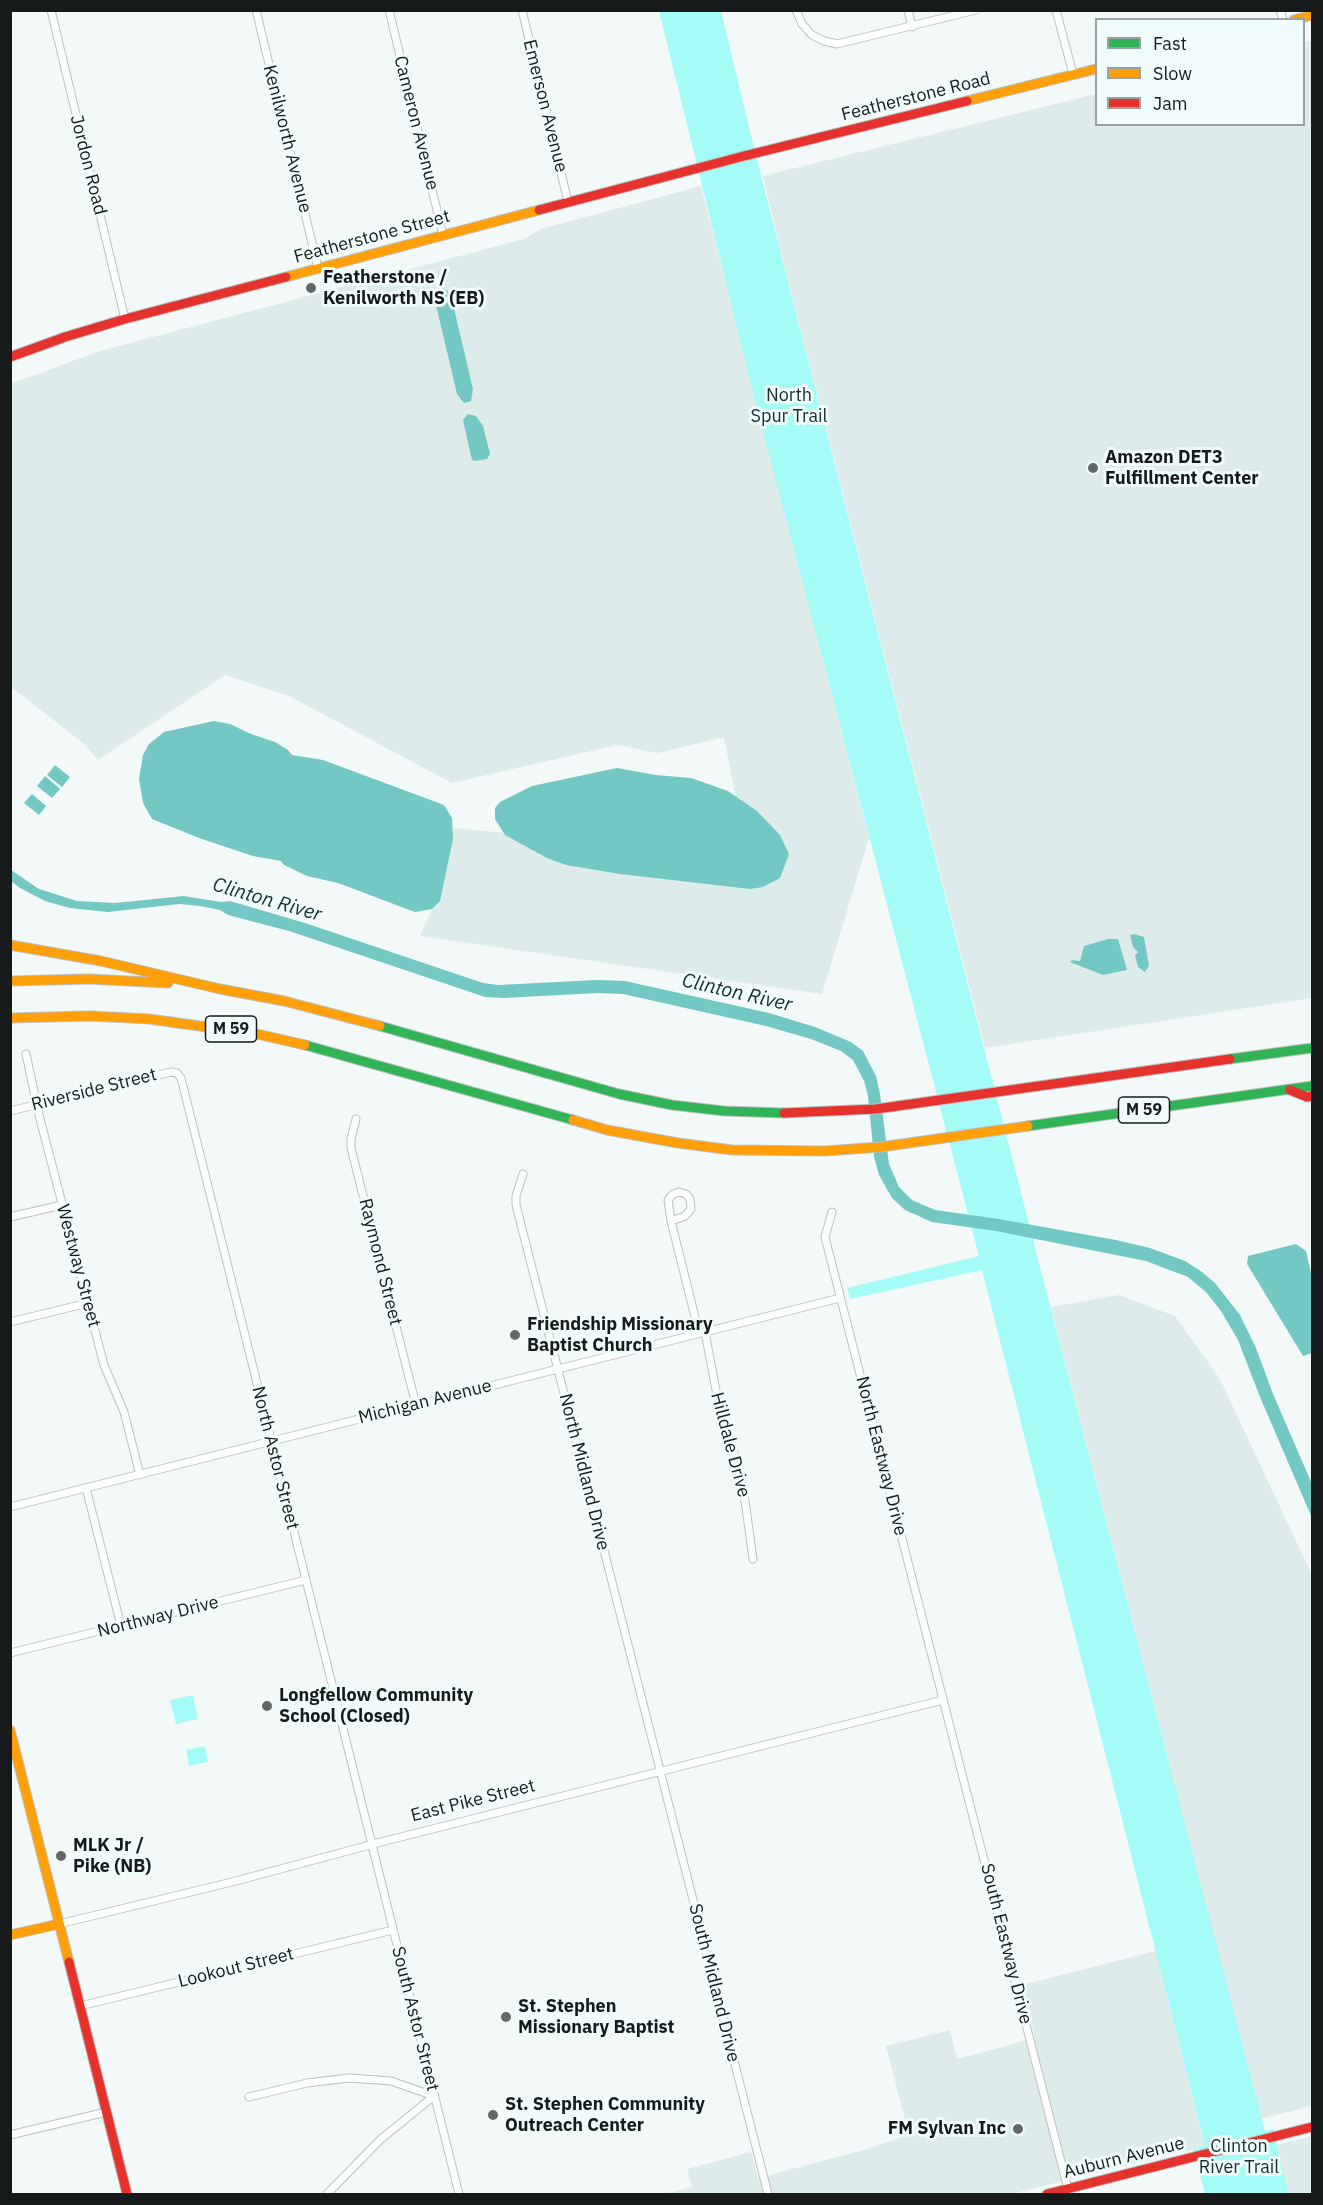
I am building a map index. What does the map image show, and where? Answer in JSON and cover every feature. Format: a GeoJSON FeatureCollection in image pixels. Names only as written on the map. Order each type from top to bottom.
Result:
{"type":"FeatureCollection","features":[{"type":"Feature","properties":{"kind":"main road","name":"Featherstone Road"},"geometry":{"type":"LineString","coordinates":[[744,156],[1095,69]]}},
{"type":"Feature","properties":{"kind":"main road","name":"Featherstone Street"},"geometry":{"type":"LineString","coordinates":[[10,357],[125,319],[744,156]]}},
{"type":"Feature","properties":{"kind":"main road"},"geometry":{"type":"LineString","coordinates":[[10,945],[101,961],[220,988]]}},
{"type":"Feature","properties":{"kind":"main road","name":"M 59"},"geometry":{"type":"LineString","coordinates":[[10,981],[123,980],[220,988],[316,1008],[646,1100],[700,1109],[749,1113],[849,1112],[1312,1048]]}},
{"type":"Feature","properties":{"kind":"main road","name":"M 59"},"geometry":{"type":"LineString","coordinates":[[10,1018],[90,1016],[201,1024],[309,1046],[579,1122],[652,1139],[732,1150],[802,1152],[855,1149],[1312,1086]]}},
{"type":"Feature","properties":{"kind":"main road"},"geometry":{"type":"LineString","coordinates":[[1289,1089],[1307,1097],[1312,1096]]}},
{"type":"Feature","properties":{"kind":"main road"},"geometry":{"type":"LineString","coordinates":[[10,1730],[127,2194]]}},
{"type":"Feature","properties":{"kind":"main road","name":"East Pike Street"},"geometry":{"type":"LineString","coordinates":[[10,1935],[59,1924]]}},
{"type":"Feature","properties":{"kind":"main road","name":"Auburn Avenue"},"geometry":{"type":"LineString","coordinates":[[1047,2194],[1312,2127]]}},
{"type":"Feature","properties":{"kind":"street","name":"Jordon Road"},"geometry":{"type":"LineString","coordinates":[[51,10],[125,319]]}},
{"type":"Feature","properties":{"kind":"street","name":"Kenilworth Avenue"},"geometry":{"type":"LineString","coordinates":[[256,10],[318,268]]}},
{"type":"Feature","properties":{"kind":"street","name":"Cameron Avenue"},"geometry":{"type":"LineString","coordinates":[[389,10],[443,235]]}},
{"type":"Feature","properties":{"kind":"street","name":"Emerson Avenue"},"geometry":{"type":"LineString","coordinates":[[522,10],[568,202]]}},
{"type":"Feature","properties":{"kind":"street"},"geometry":{"type":"LineString","coordinates":[[796,10],[805,28],[817,38],[833,43],[846,43],[975,10]]}},
{"type":"Feature","properties":{"kind":"street"},"geometry":{"type":"LineString","coordinates":[[908,10],[912,27]]}},
{"type":"Feature","properties":{"kind":"street"},"geometry":{"type":"LineString","coordinates":[[1056,10],[1073,74]]}},
{"type":"Feature","properties":{"kind":"street","name":"Westway Street"},"geometry":{"type":"LineString","coordinates":[[26,1054],[105,1371],[124,1412],[140,1474]]}},
{"type":"Feature","properties":{"kind":"street","name":"Riverside Street"},"geometry":{"type":"LineString","coordinates":[[10,1111],[171,1071],[177,1073]]}},
{"type":"Feature","properties":{"kind":"street","name":"North Astor Street"},"geometry":{"type":"LineString","coordinates":[[177,1073],[181,1079],[372,1844]]}},
{"type":"Feature","properties":{"kind":"street","name":"Raymond Street"},"geometry":{"type":"LineString","coordinates":[[356,1119],[351,1148],[416,1405]]}},
{"type":"Feature","properties":{"kind":"street","name":"North Midland Drive"},"geometry":{"type":"LineString","coordinates":[[523,1174],[516,1196],[516,1205],[661,1771]]}},
{"type":"Feature","properties":{"kind":"street"},"geometry":{"type":"LineString","coordinates":[[10,1218],[62,1205]]}},
{"type":"Feature","properties":{"kind":"street","name":"North Eastway Drive"},"geometry":{"type":"LineString","coordinates":[[831,1212],[825,1237],[943,1700]]}},
{"type":"Feature","properties":{"kind":"street","name":"Hilldale Drive"},"geometry":{"type":"LineString","coordinates":[[671,1221],[743,1485],[753,1559]]}},
{"type":"Feature","properties":{"kind":"street","name":"Michigan Avenue"},"geometry":{"type":"LineString","coordinates":[[10,1507],[840,1298]]}},
{"type":"Feature","properties":{"kind":"street"},"geometry":{"type":"LineString","coordinates":[[10,1322],[88,1303]]}},
{"type":"Feature","properties":{"kind":"street"},"geometry":{"type":"LineString","coordinates":[[86,1488],[121,1626]]}},
{"type":"Feature","properties":{"kind":"street","name":"Northway Drive"},"geometry":{"type":"LineString","coordinates":[[10,1653],[306,1580]]}},
{"type":"Feature","properties":{"kind":"street","name":"East Pike Street"},"geometry":{"type":"LineString","coordinates":[[59,1924],[943,1700]]}},
{"type":"Feature","properties":{"kind":"street","name":"South Eastway Drive"},"geometry":{"type":"LineString","coordinates":[[943,1700],[1068,2189]]}},
{"type":"Feature","properties":{"kind":"street","name":"South Midland Drive"},"geometry":{"type":"LineString","coordinates":[[661,1771],[768,2194]]}},
{"type":"Feature","properties":{"kind":"street","name":"South Astor Street"},"geometry":{"type":"LineString","coordinates":[[372,1844],[459,2194]]}},
{"type":"Feature","properties":{"kind":"street","name":"Lookout Street"},"geometry":{"type":"LineString","coordinates":[[80,2006],[393,1930]]}},
{"type":"Feature","properties":{"kind":"street"},"geometry":{"type":"LineString","coordinates":[[249,2097],[307,2083],[349,2078],[391,2081],[434,2096]]}},
{"type":"Feature","properties":{"kind":"street"},"geometry":{"type":"LineString","coordinates":[[327,2194],[381,2139],[434,2096]]}},
{"type":"Feature","properties":{"kind":"street"},"geometry":{"type":"LineString","coordinates":[[10,2135],[106,2112]]}},
{"type":"Feature","properties":{"kind":"shaded area"},"geometry":{"type":"Polygon","coordinates":[[[1312,40],[1312,998],[985,1048],[763,176],[1095,94],[1095,126],[1305,126],[1305,42],[1312,40]]]}},
{"type":"Feature","properties":{"kind":"shaded area"},"geometry":{"type":"Polygon","coordinates":[[[701,186],[869,838],[822,994],[420,936],[432,909],[453,828],[747,855],[724,737],[658,753],[617,745],[452,783],[289,696],[225,675],[98,760],[83,743],[11,687],[10,384],[100,351],[524,239],[541,229],[701,186]]]}},
{"type":"Feature","properties":{"kind":"shaded area"},"geometry":{"type":"Polygon","coordinates":[[[442,288],[450,292],[473,389],[471,401],[464,403],[457,394],[433,292],[442,288]]]}},
{"type":"Feature","properties":{"kind":"shaded area"},"geometry":{"type":"Polygon","coordinates":[[[468,414],[476,416],[483,426],[490,454],[487,459],[472,460],[463,420],[468,414]]]}},
{"type":"Feature","properties":{"kind":"shaded area"},"geometry":{"type":"Polygon","coordinates":[[[214,721],[230,724],[275,742],[292,755],[323,760],[444,805],[452,818],[453,839],[440,901],[432,909],[415,912],[338,883],[307,876],[284,865],[281,861],[253,856],[152,819],[143,803],[139,779],[143,755],[149,744],[164,732],[214,721]]]}},
{"type":"Feature","properties":{"kind":"shaded area"},"geometry":{"type":"Polygon","coordinates":[[[55,765],[70,777],[62,787],[47,775],[55,765]]]}},
{"type":"Feature","properties":{"kind":"shaded area"},"geometry":{"type":"Polygon","coordinates":[[[617,768],[691,778],[728,791],[757,811],[780,835],[789,854],[780,878],[763,887],[750,889],[620,874],[566,865],[547,858],[505,835],[495,819],[495,808],[500,802],[532,786],[617,768]]]}},
{"type":"Feature","properties":{"kind":"shaded area"},"geometry":{"type":"Polygon","coordinates":[[[45,776],[60,789],[52,798],[37,786],[45,776]]]}},
{"type":"Feature","properties":{"kind":"shaded area"},"geometry":{"type":"Polygon","coordinates":[[[32,794],[46,806],[39,815],[24,803],[32,794]]]}},
{"type":"Feature","properties":{"kind":"shaded area"},"geometry":{"type":"Polygon","coordinates":[[[11,870],[39,889],[77,901],[115,903],[184,896],[221,902],[230,901],[305,923],[483,983],[498,985],[597,980],[625,981],[769,1013],[815,1027],[851,1042],[863,1051],[876,1076],[889,1164],[899,1187],[912,1200],[935,1210],[999,1219],[1150,1248],[1185,1261],[1215,1283],[1240,1315],[1256,1348],[1312,1484],[1312,1518],[1238,1340],[1221,1311],[1206,1292],[1188,1277],[1146,1261],[996,1231],[932,1222],[905,1210],[892,1198],[879,1175],[874,1157],[868,1096],[864,1081],[853,1060],[841,1051],[811,1039],[766,1026],[623,994],[485,997],[289,931],[200,906],[179,904],[108,912],[70,908],[45,901],[20,888],[11,881],[11,870]]]}},
{"type":"Feature","properties":{"kind":"shaded area"},"geometry":{"type":"Polygon","coordinates":[[[1130,935],[1144,937],[1149,966],[1145,972],[1138,967],[1135,956],[1138,952],[1133,947],[1130,935]]]}},
{"type":"Feature","properties":{"kind":"shaded area"},"geometry":{"type":"Polygon","coordinates":[[[1108,939],[1118,939],[1127,970],[1103,975],[1070,962],[1080,961],[1084,946],[1108,939]]]}},
{"type":"Feature","properties":{"kind":"shaded area"},"geometry":{"type":"Polygon","coordinates":[[[1296,1244],[1306,1251],[1312,1277],[1312,1353],[1303,1356],[1247,1264],[1248,1256],[1296,1244]]]}},
{"type":"Feature","properties":{"kind":"shaded area"},"geometry":{"type":"Polygon","coordinates":[[[1119,1295],[1175,1316],[1220,1379],[1312,1575],[1312,2106],[1256,2120],[1169,1762],[1051,1307],[1119,1295]]]}},
{"type":"Feature","properties":{"kind":"shaded area"},"geometry":{"type":"Polygon","coordinates":[[[1156,1951],[1205,2146],[1011,2194],[664,2194],[692,2187],[687,2169],[751,2152],[758,2178],[864,2150],[909,2135],[886,2046],[950,2030],[957,2059],[1035,2038],[1022,1985],[1156,1951]]]}},
{"type":"Feature","properties":{"kind":"shaded area"},"geometry":{"type":"Polygon","coordinates":[[[1312,2136],[1312,2194],[1289,2194],[1277,2145],[1312,2136]]]}},
{"type":"Feature","properties":{"kind":"green space","name":"Clinton River Trail"},"geometry":{"type":"Polygon","coordinates":[[[659,11],[721,11],[1039,1263],[1265,2131],[1273,2129],[1289,2194],[1205,2194],[1193,2149],[1205,2145],[982,1270],[850,1299],[847,1288],[979,1256],[757,408],[659,11]]]}},
{"type":"Feature","properties":{"kind":"green space"},"geometry":{"type":"Polygon","coordinates":[[[193,1695],[198,1719],[176,1724],[170,1700],[193,1695]]]}},
{"type":"Feature","properties":{"kind":"green space"},"geometry":{"type":"Polygon","coordinates":[[[205,1746],[208,1762],[189,1766],[186,1750],[205,1746]]]}},
{"type":"Feature","properties":{"kind":"traffic: fast"},"geometry":{"type":"LineString","coordinates":[[380,1026],[619,1094],[672,1105],[724,1111],[784,1113]]}},
{"type":"Feature","properties":{"kind":"traffic: fast"},"geometry":{"type":"LineString","coordinates":[[305,1045],[573,1120]]}},
{"type":"Feature","properties":{"kind":"traffic: fast"},"geometry":{"type":"LineString","coordinates":[[1230,1059],[1312,1048]]}},
{"type":"Feature","properties":{"kind":"traffic: fast"},"geometry":{"type":"LineString","coordinates":[[1028,1126],[1312,1086]]}},
{"type":"Feature","properties":{"kind":"traffic: slow"},"geometry":{"type":"LineString","coordinates":[[1301,18],[1312,15]]}},
{"type":"Feature","properties":{"kind":"traffic: slow"},"geometry":{"type":"LineString","coordinates":[[967,101],[1095,69]]}},
{"type":"Feature","properties":{"kind":"traffic: slow"},"geometry":{"type":"LineString","coordinates":[[286,277],[539,210]]}},
{"type":"Feature","properties":{"kind":"traffic: slow"},"geometry":{"type":"LineString","coordinates":[[10,945],[101,961],[220,989],[284,1001],[380,1026]]}},
{"type":"Feature","properties":{"kind":"traffic: slow"},"geometry":{"type":"LineString","coordinates":[[10,981],[89,979],[168,983]]}},
{"type":"Feature","properties":{"kind":"traffic: slow"},"geometry":{"type":"LineString","coordinates":[[10,1018],[90,1016],[149,1019],[257,1034],[305,1045]]}},
{"type":"Feature","properties":{"kind":"traffic: slow"},"geometry":{"type":"LineString","coordinates":[[573,1120],[607,1130],[732,1150],[825,1151],[881,1147],[1028,1126]]}},
{"type":"Feature","properties":{"kind":"traffic: slow"},"geometry":{"type":"LineString","coordinates":[[10,1730],[69,1962]]}},
{"type":"Feature","properties":{"kind":"traffic: slow"},"geometry":{"type":"LineString","coordinates":[[10,1935],[59,1924]]}},
{"type":"Feature","properties":{"kind":"traffic: jam"},"geometry":{"type":"LineString","coordinates":[[539,210],[967,101]]}},
{"type":"Feature","properties":{"kind":"traffic: jam"},"geometry":{"type":"LineString","coordinates":[[10,357],[125,319],[286,277]]}},
{"type":"Feature","properties":{"kind":"traffic: jam"},"geometry":{"type":"LineString","coordinates":[[784,1113],[876,1109],[1230,1059]]}},
{"type":"Feature","properties":{"kind":"traffic: jam"},"geometry":{"type":"LineString","coordinates":[[1290,1090],[1307,1097],[1312,1096]]}},
{"type":"Feature","properties":{"kind":"traffic: jam"},"geometry":{"type":"LineString","coordinates":[[69,1962],[127,2194]]}},
{"type":"Feature","properties":{"kind":"traffic: jam"},"geometry":{"type":"LineString","coordinates":[[1047,2194],[1312,2127]]}},
{"type":"Feature","properties":{"kind":"place","name":"Featherstone / Kenilworth NS (EB)"},"geometry":{"type":"Point","coordinates":[311,288]}},
{"type":"Feature","properties":{"kind":"place","name":"Amazon DET3 Fulfillment Center"},"geometry":{"type":"Point","coordinates":[1093,468]}},
{"type":"Feature","properties":{"kind":"place","name":"Friendship Missionary Baptist Church"},"geometry":{"type":"Point","coordinates":[515,1335]}},
{"type":"Feature","properties":{"kind":"place","name":"Longfellow Community School (Closed)"},"geometry":{"type":"Point","coordinates":[267,1706]}},
{"type":"Feature","properties":{"kind":"place","name":"MLK Jr / Pike (NB)"},"geometry":{"type":"Point","coordinates":[61,1856]}},
{"type":"Feature","properties":{"kind":"place","name":"St. Stephen Missionary Baptist"},"geometry":{"type":"Point","coordinates":[506,2017]}},
{"type":"Feature","properties":{"kind":"place","name":"St. Stephen Community Outreach Center"},"geometry":{"type":"Point","coordinates":[493,2115]}},
{"type":"Feature","properties":{"kind":"place","name":"FM Sylvan Inc"},"geometry":{"type":"Point","coordinates":[1018,2129]}},
{"type":"Feature","properties":{"kind":"park label","name":"North Spur Trail"},"geometry":{"type":"Point","coordinates":[789,406]}},
{"type":"Feature","properties":{"kind":"water label","name":"Clinton River"},"geometry":{"type":"Point","coordinates":[267,900]}},
{"type":"Feature","properties":{"kind":"water label","name":"Clinton River"},"geometry":{"type":"Point","coordinates":[737,993]}}]}
